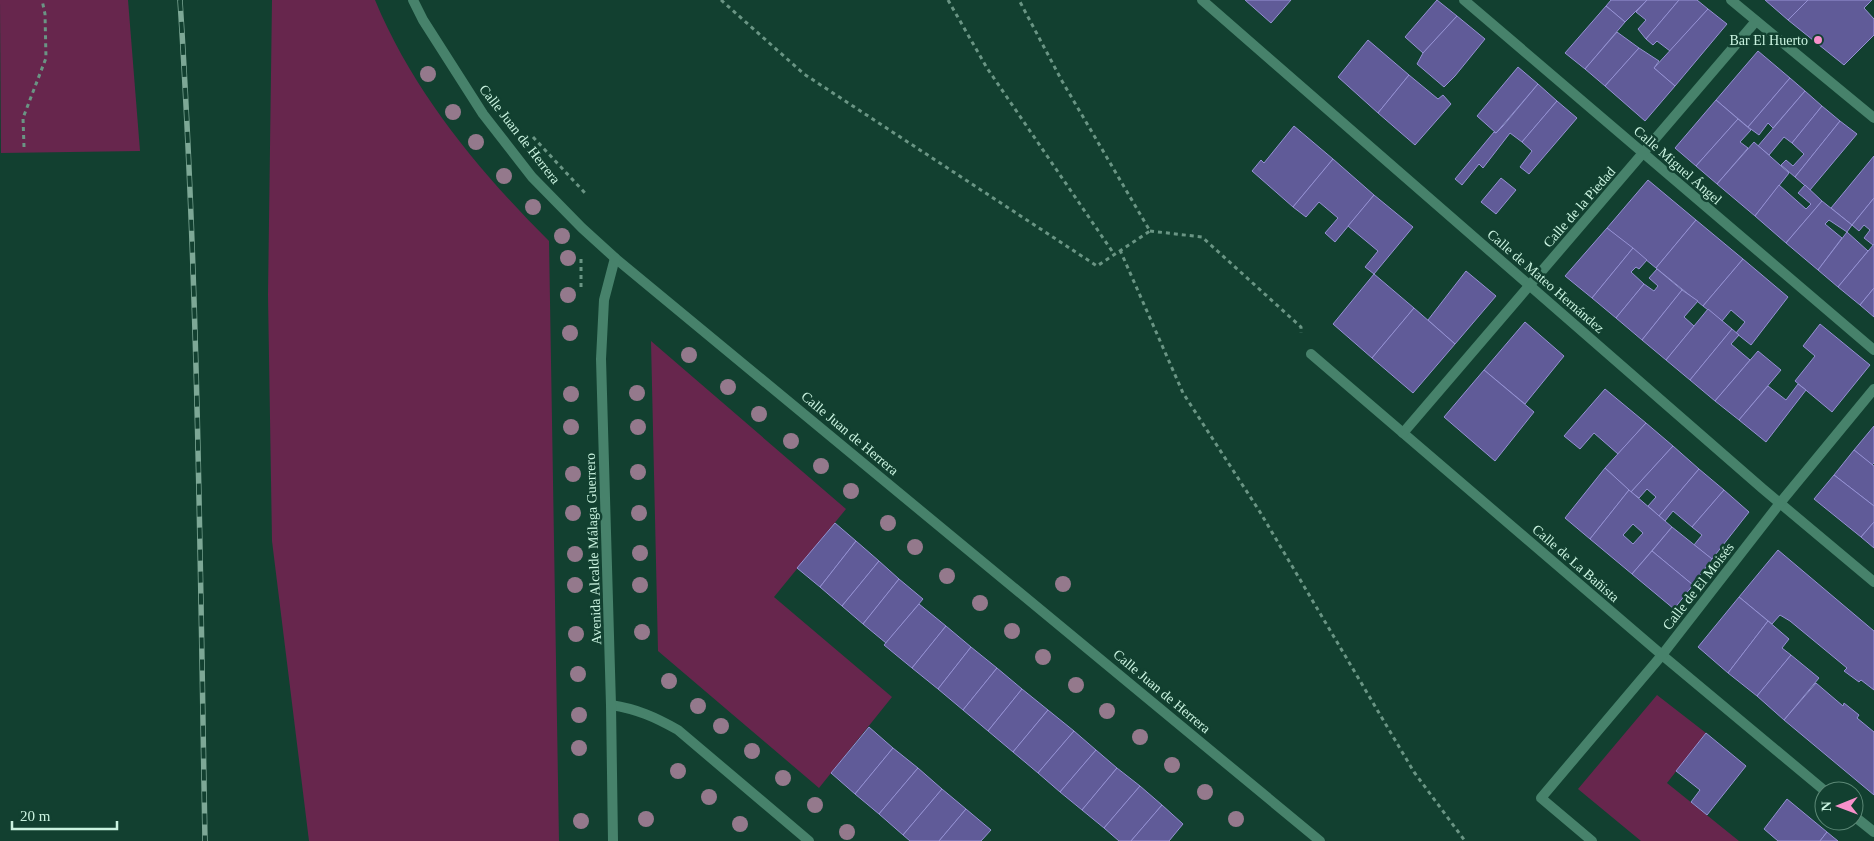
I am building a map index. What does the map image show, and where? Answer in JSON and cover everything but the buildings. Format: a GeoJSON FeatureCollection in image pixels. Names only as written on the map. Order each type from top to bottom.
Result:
{"type":"FeatureCollection","features":[{"type":"Feature","properties":{"kind":"street","name":"Calle Juan de Herrera"},"geometry":{"type":"LineString","coordinates":[[413,0],[422,20],[483,114],[532,177],[582,228],[615,258],[1320,841]]}},
{"type":"Feature","properties":{"kind":"street","name":"Calle de Mateo Hernández"},"geometry":{"type":"LineString","coordinates":[[1202,0],[1780,503],[1874,582]]}},
{"type":"Feature","properties":{"kind":"street","name":"Calle Miguel Ángel"},"geometry":{"type":"LineString","coordinates":[[1464,0],[1874,350]]}},
{"type":"Feature","properties":{"kind":"street"},"geometry":{"type":"LineString","coordinates":[[1731,0],[1874,118]]}},
{"type":"Feature","properties":{"kind":"street","name":"Calle de la Piedad"},"geometry":{"type":"LineString","coordinates":[[1403,433],[1756,21]]}},
{"type":"Feature","properties":{"kind":"street","name":"Avenida Alcalde Málaga Guerrero"},"geometry":{"type":"LineString","coordinates":[[613,841],[602,359],[604,300],[615,258]]}},
{"type":"Feature","properties":{"kind":"street","name":"Calle de La Bañista"},"geometry":{"type":"LineString","coordinates":[[1311,354],[1814,782]]}},
{"type":"Feature","properties":{"kind":"street","name":"Calle de El Moisés"},"geometry":{"type":"LineString","coordinates":[[1592,841],[1541,798],[1662,654],[1780,503],[1874,389]]}},
{"type":"Feature","properties":{"kind":"street"},"geometry":{"type":"LineString","coordinates":[[611,705],[631,708],[654,716],[678,730],[809,841]]}},
{"type":"Feature","properties":{"kind":"street"},"geometry":{"type":"LineString","coordinates":[[1864,824],[1874,832]]}},
{"type":"Feature","properties":{"kind":"path"},"geometry":{"type":"LineString","coordinates":[[24,147],[23,118],[46,58],[45,14],[42,0]]}},
{"type":"Feature","properties":{"kind":"path"},"geometry":{"type":"LineString","coordinates":[[721,0],[804,74],[1097,266],[1150,231],[1202,237],[1301,327]]}},
{"type":"Feature","properties":{"kind":"path"},"geometry":{"type":"LineString","coordinates":[[948,0],[987,68],[1114,254]]}},
{"type":"Feature","properties":{"kind":"path"},"geometry":{"type":"LineString","coordinates":[[1019,0],[1062,81],[1150,231]]}},
{"type":"Feature","properties":{"kind":"path"},"geometry":{"type":"LineString","coordinates":[[531,134],[585,192]]}},
{"type":"Feature","properties":{"kind":"path"},"geometry":{"type":"LineString","coordinates":[[1120,250],[1183,393],[1260,512],[1414,772],[1465,841]]}},
{"type":"Feature","properties":{"kind":"shaded area"},"geometry":{"type":"Polygon","coordinates":[[[0,0],[128,0],[140,151],[1,153],[0,0]]]}},
{"type":"Feature","properties":{"kind":"shaded area"},"geometry":{"type":"Polygon","coordinates":[[[272,0],[375,0],[408,67],[450,129],[498,187],[549,241],[559,841],[309,841],[272,541],[268,295],[272,0]]]}},
{"type":"Feature","properties":{"kind":"shaded area"},"geometry":{"type":"Polygon","coordinates":[[[651,341],[846,509],[774,597],[892,697],[819,788],[658,651],[651,341]]]}},
{"type":"Feature","properties":{"kind":"shaded area"},"geometry":{"type":"Polygon","coordinates":[[[1657,695],[1706,733],[1667,783],[1739,841],[1641,841],[1578,789],[1657,695]]]}},
{"type":"Feature","properties":{"kind":"railway"},"geometry":{"type":"LineString","coordinates":[[180,0],[195,315],[205,841]]}},
{"type":"Feature","properties":{"kind":"place","name":"Bar El Huerto"},"geometry":{"type":"Point","coordinates":[1818,40]}}]}
